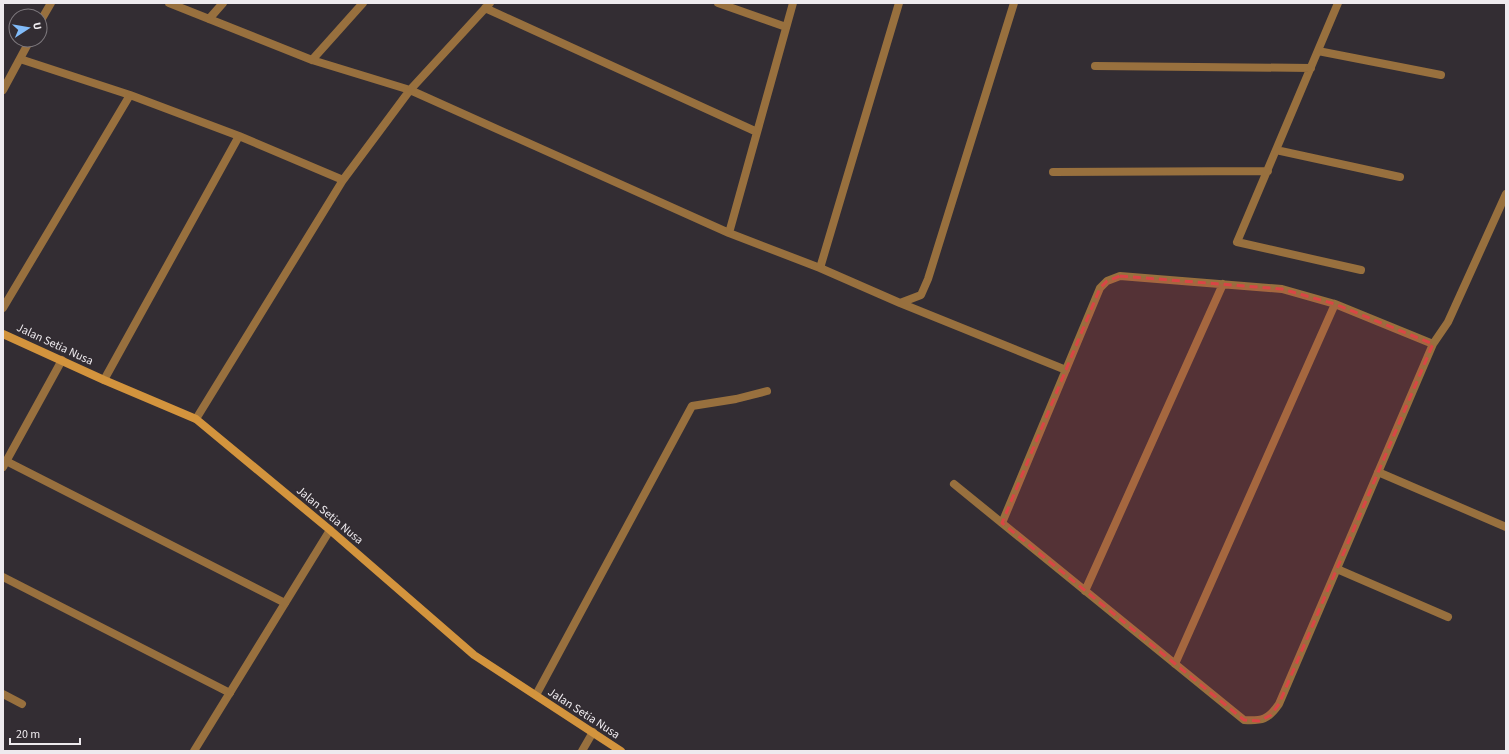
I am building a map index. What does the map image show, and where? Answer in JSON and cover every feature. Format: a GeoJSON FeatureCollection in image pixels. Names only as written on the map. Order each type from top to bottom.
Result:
{"type":"FeatureCollection","features":[{"type":"Feature","properties":{"kind":"street"},"geometry":{"type":"LineString","coordinates":[[170,3],[312,60],[410,90],[729,232],[1066,370]]}},
{"type":"Feature","properties":{"kind":"street"},"geometry":{"type":"LineString","coordinates":[[210,19],[223,3]]}},
{"type":"Feature","properties":{"kind":"street"},"geometry":{"type":"LineString","coordinates":[[312,60],[363,3]]}},
{"type":"Feature","properties":{"kind":"street"},"geometry":{"type":"LineString","coordinates":[[718,3],[786,27]]}},
{"type":"Feature","properties":{"kind":"street"},"geometry":{"type":"LineString","coordinates":[[729,232],[793,3]]}},
{"type":"Feature","properties":{"kind":"street"},"geometry":{"type":"LineString","coordinates":[[820,268],[899,3]]}},
{"type":"Feature","properties":{"kind":"street"},"geometry":{"type":"LineString","coordinates":[[900,303],[921,295],[928,280],[1014,3]]}},
{"type":"Feature","properties":{"kind":"street"},"geometry":{"type":"LineString","coordinates":[[1338,3],[1237,242],[1361,270]]}},
{"type":"Feature","properties":{"kind":"street"},"geometry":{"type":"LineString","coordinates":[[196,419],[343,180],[410,90],[488,5],[757,132]]}},
{"type":"Feature","properties":{"kind":"street"},"geometry":{"type":"LineString","coordinates":[[3,90],[26,48]]}},
{"type":"Feature","properties":{"kind":"street"},"geometry":{"type":"LineString","coordinates":[[1318,51],[1441,75]]}},
{"type":"Feature","properties":{"kind":"street"},"geometry":{"type":"LineString","coordinates":[[20,59],[130,95],[239,136],[343,180]]}},
{"type":"Feature","properties":{"kind":"street"},"geometry":{"type":"LineString","coordinates":[[1095,66],[1311,68]]}},
{"type":"Feature","properties":{"kind":"street"},"geometry":{"type":"LineString","coordinates":[[3,308],[130,95]]}},
{"type":"Feature","properties":{"kind":"street"},"geometry":{"type":"LineString","coordinates":[[104,380],[239,136]]}},
{"type":"Feature","properties":{"kind":"street"},"geometry":{"type":"LineString","coordinates":[[1276,150],[1400,177]]}},
{"type":"Feature","properties":{"kind":"street"},"geometry":{"type":"LineString","coordinates":[[1053,172],[1268,171]]}},
{"type":"Feature","properties":{"kind":"street"},"geometry":{"type":"LineString","coordinates":[[954,484],[1244,720],[1259,721],[1271,715],[1279,704],[1433,344],[1448,322],[1506,194]]}},
{"type":"Feature","properties":{"kind":"street"},"geometry":{"type":"LineString","coordinates":[[1002,523],[1100,288],[1107,281],[1120,276],[1282,289],[1335,304],[1433,344]]}},
{"type":"Feature","properties":{"kind":"street"},"geometry":{"type":"LineString","coordinates":[[1085,590],[1223,284]]}},
{"type":"Feature","properties":{"kind":"street"},"geometry":{"type":"LineString","coordinates":[[1175,664],[1335,304]]}},
{"type":"Feature","properties":{"kind":"street","name":"Jalan Setia Nusa"},"geometry":{"type":"LineString","coordinates":[[3,334],[104,380],[196,419],[330,530],[474,655],[621,751]]}},
{"type":"Feature","properties":{"kind":"street"},"geometry":{"type":"LineString","coordinates":[[62,360],[5,464],[285,603]]}},
{"type":"Feature","properties":{"kind":"street"},"geometry":{"type":"LineString","coordinates":[[536,695],[692,406],[736,399],[767,391]]}},
{"type":"Feature","properties":{"kind":"street"},"geometry":{"type":"LineString","coordinates":[[1378,472],[1506,527]]}},
{"type":"Feature","properties":{"kind":"street"},"geometry":{"type":"LineString","coordinates":[[194,751],[330,530]]}},
{"type":"Feature","properties":{"kind":"street"},"geometry":{"type":"LineString","coordinates":[[1337,569],[1448,617]]}},
{"type":"Feature","properties":{"kind":"street"},"geometry":{"type":"LineString","coordinates":[[3,577],[230,693]]}},
{"type":"Feature","properties":{"kind":"street"},"geometry":{"type":"LineString","coordinates":[[3,694],[22,704]]}},
{"type":"Feature","properties":{"kind":"street"},"geometry":{"type":"LineString","coordinates":[[582,751],[593,732]]}},
{"type":"Feature","properties":{"kind":"highlighted area"},"geometry":{"type":"Polygon","coordinates":[[[1120,276],[1282,289],[1335,304],[1433,344],[1279,704],[1271,715],[1259,721],[1244,720],[1002,523],[1100,288],[1107,281],[1120,276]]]}}]}
